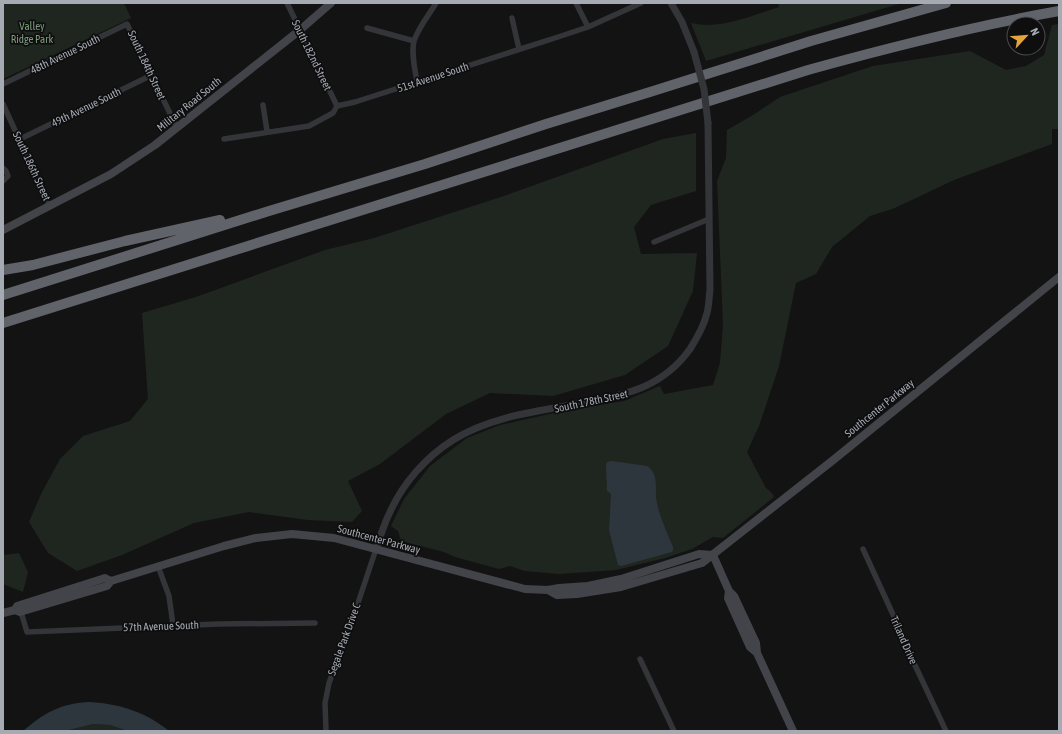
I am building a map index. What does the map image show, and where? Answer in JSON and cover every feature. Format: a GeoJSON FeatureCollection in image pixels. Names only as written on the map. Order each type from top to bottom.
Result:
{"type":"FeatureCollection","features":[{"type":"Feature","properties":{"kind":"highway"},"geometry":{"type":"LineString","coordinates":[[3,295],[269,211],[425,164],[811,40],[946,3]]}},
{"type":"Feature","properties":{"kind":"highway"},"geometry":{"type":"LineString","coordinates":[[3,323],[808,70],[893,47],[1012,19],[1059,11]]}},
{"type":"Feature","properties":{"kind":"highway"},"geometry":{"type":"LineString","coordinates":[[3,270],[30,266],[183,228],[269,211]]}},
{"type":"Feature","properties":{"kind":"highway"},"geometry":{"type":"LineString","coordinates":[[3,276],[30,266]]}},
{"type":"Feature","properties":{"kind":"highway"},"geometry":{"type":"LineString","coordinates":[[3,329],[77,300]]}},
{"type":"Feature","properties":{"kind":"main road","name":"Military Road South"},"geometry":{"type":"LineString","coordinates":[[3,230],[13,228],[46,211],[50,207],[111,174],[155,145],[300,30],[331,3]]}},
{"type":"Feature","properties":{"kind":"main road","name":"Southcenter Parkway"},"geometry":{"type":"LineString","coordinates":[[3,614],[18,611],[17,606],[105,578],[111,581],[224,546],[256,538],[292,534],[334,538],[525,590],[548,590],[557,595],[577,594],[621,587],[702,563],[832,461],[1059,277]]}},
{"type":"Feature","properties":{"kind":"main road"},"geometry":{"type":"LineString","coordinates":[[713,555],[729,591],[728,598],[750,647],[757,653],[793,731]]}},
{"type":"Feature","properties":{"kind":"street","name":"South 182nd Street"},"geometry":{"type":"LineString","coordinates":[[286,3],[337,106]]}},
{"type":"Feature","properties":{"kind":"street"},"geometry":{"type":"LineString","coordinates":[[417,82],[413,59],[414,41],[435,3]]}},
{"type":"Feature","properties":{"kind":"street"},"geometry":{"type":"LineString","coordinates":[[576,3],[588,27]]}},
{"type":"Feature","properties":{"kind":"street","name":"51st Avenue South"},"geometry":{"type":"LineString","coordinates":[[224,139],[267,131],[308,126],[333,113],[337,106],[588,27],[641,3]]}},
{"type":"Feature","properties":{"kind":"street","name":"South 178th Street"},"geometry":{"type":"LineString","coordinates":[[376,549],[390,512],[406,484],[429,459],[453,441],[478,427],[507,418],[619,396],[645,387],[666,375],[684,356],[696,339],[707,313],[710,289],[708,123],[704,89],[694,52],[682,22],[671,3]]}},
{"type":"Feature","properties":{"kind":"street"},"geometry":{"type":"LineString","coordinates":[[512,18],[519,49]]}},
{"type":"Feature","properties":{"kind":"street","name":"South 184th Street"},"geometry":{"type":"LineString","coordinates":[[127,24],[176,128]]}},
{"type":"Feature","properties":{"kind":"street","name":"48th Avenue South"},"geometry":{"type":"LineString","coordinates":[[3,84],[127,24]]}},
{"type":"Feature","properties":{"kind":"street"},"geometry":{"type":"LineString","coordinates":[[367,28],[414,41]]}},
{"type":"Feature","properties":{"kind":"street","name":"49th Avenue South"},"geometry":{"type":"LineString","coordinates":[[20,139],[152,75]]}},
{"type":"Feature","properties":{"kind":"street","name":"South 186th Street"},"geometry":{"type":"LineString","coordinates":[[3,104],[5,113],[20,139],[50,207]]}},
{"type":"Feature","properties":{"kind":"street"},"geometry":{"type":"LineString","coordinates":[[263,105],[267,131]]}},
{"type":"Feature","properties":{"kind":"street"},"geometry":{"type":"LineString","coordinates":[[3,168],[8,176],[3,181]]}},
{"type":"Feature","properties":{"kind":"street"},"geometry":{"type":"LineString","coordinates":[[654,242],[709,219]]}},
{"type":"Feature","properties":{"kind":"street","name":"Segale Park Drive C"},"geometry":{"type":"LineString","coordinates":[[326,731],[325,703],[331,673],[352,621],[376,549]]}},
{"type":"Feature","properties":{"kind":"street","name":"Triland Drive"},"geometry":{"type":"LineString","coordinates":[[863,549],[905,644],[946,731]]}},
{"type":"Feature","properties":{"kind":"street"},"geometry":{"type":"LineString","coordinates":[[158,566],[169,596],[172,625]]}},
{"type":"Feature","properties":{"kind":"street","name":"57th Avenue South"},"geometry":{"type":"LineString","coordinates":[[18,611],[27,632],[172,625],[315,623]]}},
{"type":"Feature","properties":{"kind":"street"},"geometry":{"type":"LineString","coordinates":[[640,659],[674,731]]}},
{"type":"Feature","properties":{"kind":"green space","name":"Valley Ridge Park"},"geometry":{"type":"Polygon","coordinates":[[[3,3],[124,3],[131,18],[3,79],[3,3]]]}},
{"type":"Feature","properties":{"kind":"green space"},"geometry":{"type":"Polygon","coordinates":[[[778,3],[902,3],[706,61],[691,23],[713,25],[735,21],[779,7],[778,3]]]}},
{"type":"Feature","properties":{"kind":"green space"},"geometry":{"type":"Polygon","coordinates":[[[1059,24],[1059,129],[1052,129],[1052,144],[954,180],[895,208],[870,216],[832,247],[816,274],[796,283],[779,366],[759,426],[747,452],[766,488],[774,497],[723,538],[713,537],[692,549],[665,558],[616,570],[559,574],[525,571],[510,566],[499,569],[455,557],[444,552],[401,541],[398,531],[391,526],[404,499],[430,466],[467,438],[500,425],[563,411],[624,401],[660,386],[664,394],[713,385],[720,363],[723,325],[717,181],[726,158],[727,130],[780,97],[873,66],[970,51],[1006,70],[1026,66],[1042,56],[1046,56],[1046,48],[1052,25],[1059,24]]]}},
{"type":"Feature","properties":{"kind":"green space"},"geometry":{"type":"Polygon","coordinates":[[[696,133],[696,191],[651,205],[634,227],[641,254],[697,253],[693,291],[668,346],[625,375],[553,396],[490,393],[446,414],[380,464],[348,481],[362,511],[352,522],[308,520],[249,512],[194,523],[122,555],[77,571],[48,553],[29,522],[41,494],[60,459],[83,436],[130,421],[148,399],[142,313],[196,297],[325,250],[374,238],[504,196],[663,139],[696,133]]]}},
{"type":"Feature","properties":{"kind":"green space"},"geometry":{"type":"Polygon","coordinates":[[[19,553],[28,572],[23,592],[3,584],[3,555],[19,553]]]}},
{"type":"Feature","properties":{"kind":"green space"},"geometry":{"type":"Polygon","coordinates":[[[93,724],[110,725],[128,731],[65,731],[93,724]]]}},
{"type":"Feature","properties":{"kind":"shaded area"},"geometry":{"type":"Polygon","coordinates":[[[612,461],[647,466],[654,473],[658,508],[673,547],[672,552],[621,566],[618,565],[609,530],[611,494],[607,491],[606,465],[607,462],[612,461]]]}},
{"type":"Feature","properties":{"kind":"shaded area"},"geometry":{"type":"Polygon","coordinates":[[[90,702],[132,710],[160,724],[169,731],[128,731],[110,725],[93,724],[65,731],[23,731],[38,719],[54,710],[70,704],[90,702]]]}}]}
